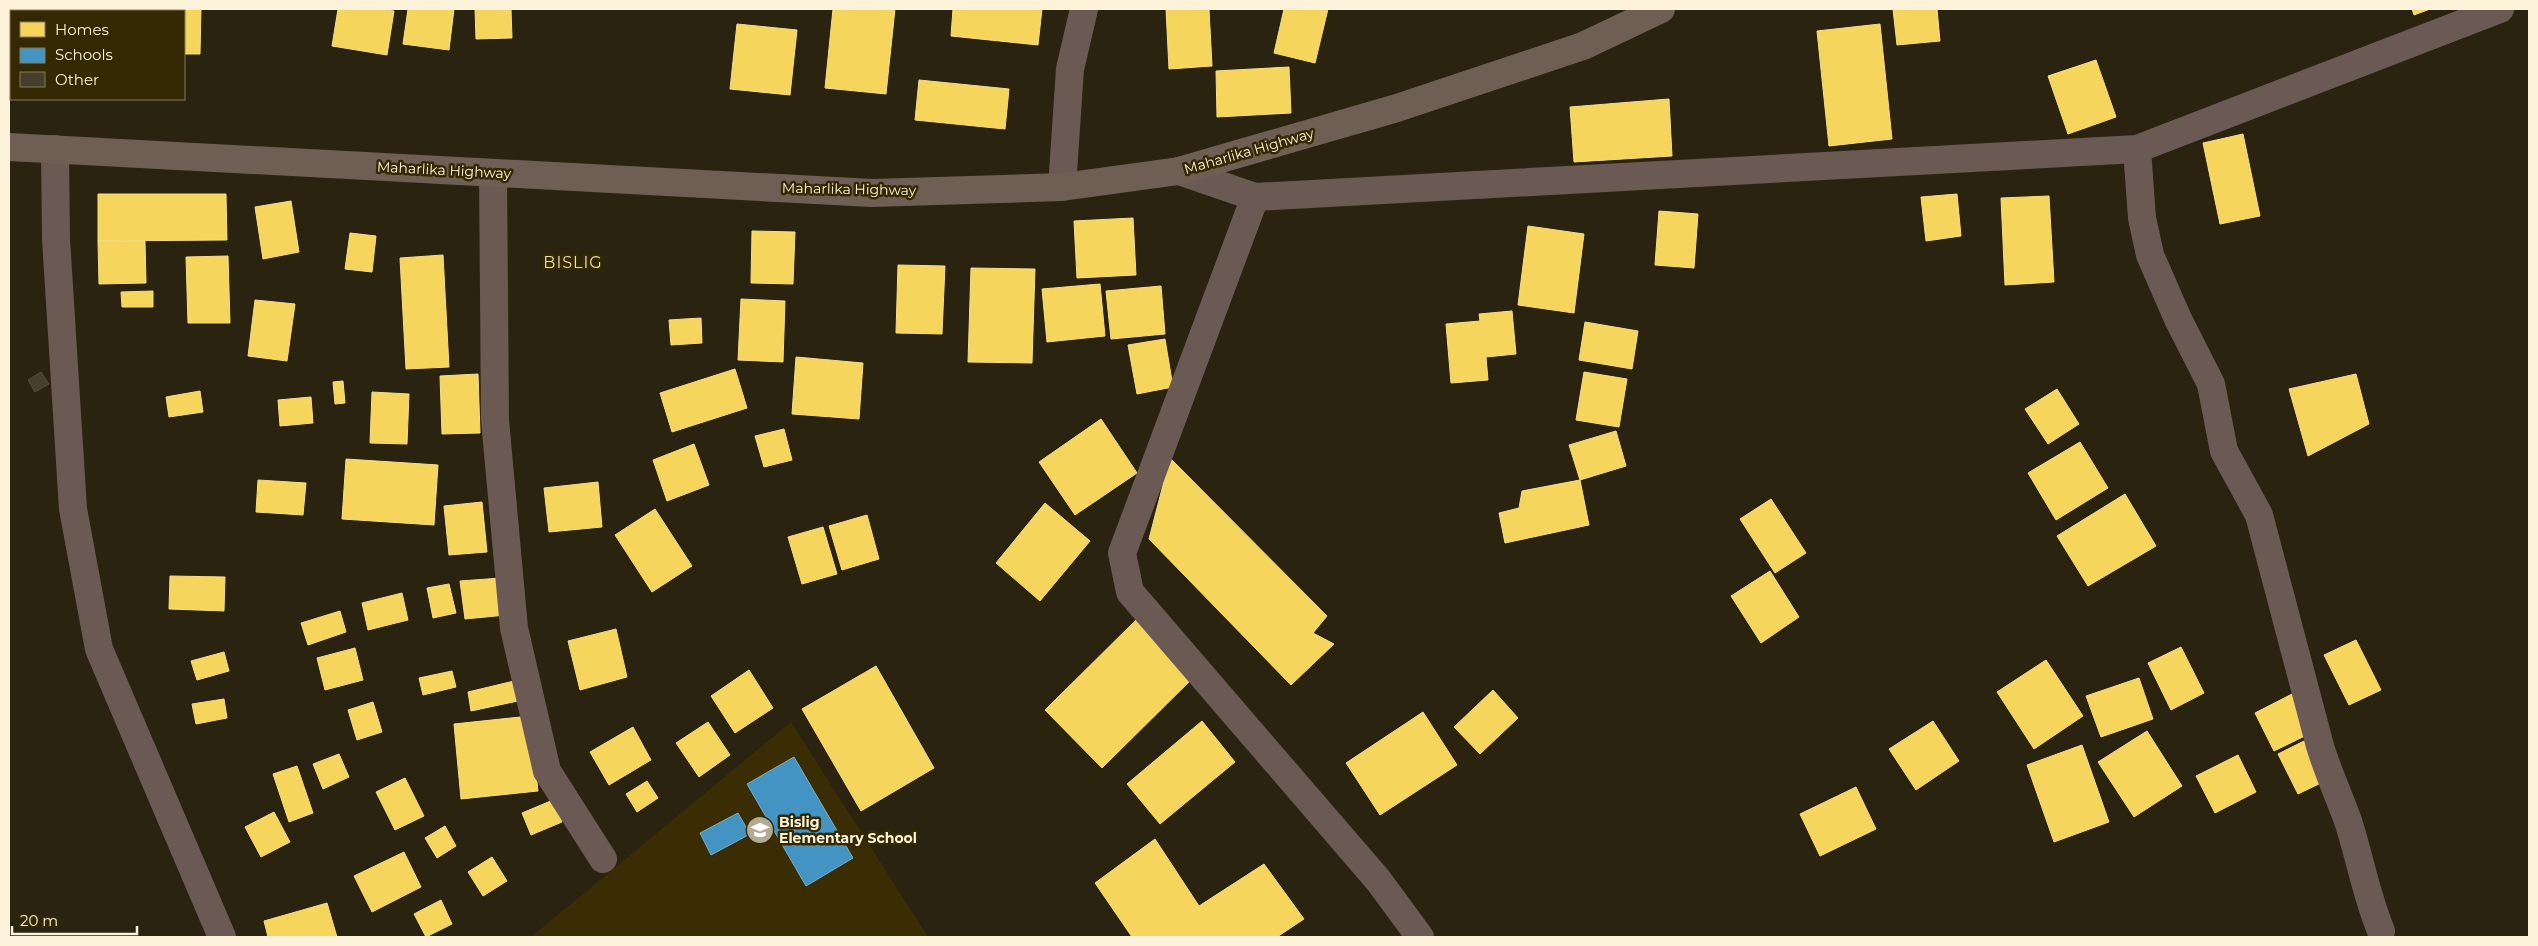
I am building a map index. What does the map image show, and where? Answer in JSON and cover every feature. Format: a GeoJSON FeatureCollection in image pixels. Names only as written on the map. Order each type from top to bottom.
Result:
{"type":"FeatureCollection","features":[{"type":"Feature","properties":{"kind":"highway","name":"Maharlika Highway"},"geometry":{"type":"LineString","coordinates":[[9,147],[872,193],[1062,187],[1179,171],[1397,108],[1583,46],[1661,9]]}},
{"type":"Feature","properties":{"kind":"street"},"geometry":{"type":"LineString","coordinates":[[1062,187],[1070,69],[1084,9]]}},
{"type":"Feature","properties":{"kind":"street"},"geometry":{"type":"LineString","coordinates":[[1179,171],[1255,197],[2137,148],[2500,9]]}},
{"type":"Feature","properties":{"kind":"street"},"geometry":{"type":"LineString","coordinates":[[2137,148],[2142,218],[2150,255],[2178,319],[2211,384],[2224,452],[2258,515],[2322,753],[2347,821],[2364,885],[2381,931]]}},
{"type":"Feature","properties":{"kind":"street"},"geometry":{"type":"LineString","coordinates":[[55,149],[56,239],[73,509],[98,649],[222,937]]}},
{"type":"Feature","properties":{"kind":"street"},"geometry":{"type":"LineString","coordinates":[[493,173],[496,420],[514,628],[547,771],[604,859]]}},
{"type":"Feature","properties":{"kind":"street"},"geometry":{"type":"LineString","coordinates":[[1255,197],[1122,553],[1130,592],[1378,880],[1420,937]]}},
{"type":"Feature","properties":{"kind":"shaded area","name":"Bislig Elementary School"},"geometry":{"type":"Polygon","coordinates":[[[791,722],[928,937],[531,937],[791,722]]]}},
{"type":"Feature","properties":{"kind":"building: Homes"},"geometry":{"type":"Polygon","coordinates":[[[10,9],[41,9],[10,10],[9,55],[10,9]]]}},
{"type":"Feature","properties":{"kind":"building: Homes"},"geometry":{"type":"Polygon","coordinates":[[[201,9],[200,54],[185,54],[185,10],[172,10],[201,9]]]}},
{"type":"Feature","properties":{"kind":"building: Homes"},"geometry":{"type":"Polygon","coordinates":[[[338,9],[394,11],[387,55],[332,46],[338,9]]]}},
{"type":"Feature","properties":{"kind":"building: Homes"},"geometry":{"type":"Polygon","coordinates":[[[408,9],[454,9],[449,50],[403,44],[408,9]]]}},
{"type":"Feature","properties":{"kind":"building: Homes"},"geometry":{"type":"Polygon","coordinates":[[[475,9],[511,9],[512,38],[476,39],[475,9]]]}},
{"type":"Feature","properties":{"kind":"building: Homes"},"geometry":{"type":"Polygon","coordinates":[[[833,9],[895,9],[886,94],[825,88],[833,9]]]}},
{"type":"Feature","properties":{"kind":"building: Homes"},"geometry":{"type":"Polygon","coordinates":[[[953,9],[1042,9],[1038,45],[951,36],[953,9]]]}},
{"type":"Feature","properties":{"kind":"building: Homes"},"geometry":{"type":"Polygon","coordinates":[[[1166,9],[1209,9],[1212,66],[1169,69],[1166,9]]]}},
{"type":"Feature","properties":{"kind":"building: Homes"},"geometry":{"type":"Polygon","coordinates":[[[1284,9],[1328,9],[1315,63],[1274,53],[1284,9]]]}},
{"type":"Feature","properties":{"kind":"building: Homes"},"geometry":{"type":"Polygon","coordinates":[[[1893,9],[1937,9],[1940,41],[1897,45],[1893,9]]]}},
{"type":"Feature","properties":{"kind":"building: Homes"},"geometry":{"type":"Polygon","coordinates":[[[2412,9],[2430,9],[2414,15],[2412,9]]]}},
{"type":"Feature","properties":{"kind":"building: Homes"},"geometry":{"type":"Polygon","coordinates":[[[737,24],[797,30],[790,95],[730,89],[737,24]]]}},
{"type":"Feature","properties":{"kind":"building: Homes"},"geometry":{"type":"Polygon","coordinates":[[[1880,24],[1892,139],[1829,146],[1817,31],[1880,24]]]}},
{"type":"Feature","properties":{"kind":"building: Homes"},"geometry":{"type":"Polygon","coordinates":[[[2096,60],[2116,117],[2068,134],[2048,76],[2096,60]]]}},
{"type":"Feature","properties":{"kind":"building: Homes"},"geometry":{"type":"Polygon","coordinates":[[[1289,67],[1291,113],[1217,117],[1216,71],[1289,67]]]}},
{"type":"Feature","properties":{"kind":"building: Homes"},"geometry":{"type":"Polygon","coordinates":[[[919,80],[1009,89],[1005,129],[915,120],[919,80]]]}},
{"type":"Feature","properties":{"kind":"building: Homes"},"geometry":{"type":"Polygon","coordinates":[[[1669,99],[1672,156],[1574,162],[1570,107],[1669,99]]]}},
{"type":"Feature","properties":{"kind":"building: Homes"},"geometry":{"type":"Polygon","coordinates":[[[2243,134],[2260,216],[2220,224],[2203,143],[2243,134]]]}},
{"type":"Feature","properties":{"kind":"building: Homes"},"geometry":{"type":"Polygon","coordinates":[[[98,194],[226,194],[227,240],[98,241],[98,194]]]}},
{"type":"Feature","properties":{"kind":"building: Homes"},"geometry":{"type":"Polygon","coordinates":[[[1957,194],[1961,236],[1926,241],[1921,197],[1957,194]]]}},
{"type":"Feature","properties":{"kind":"building: Homes"},"geometry":{"type":"Polygon","coordinates":[[[2049,196],[2054,282],[2005,285],[2001,198],[2049,196]]]}},
{"type":"Feature","properties":{"kind":"building: Homes"},"geometry":{"type":"Polygon","coordinates":[[[291,201],[299,252],[263,259],[255,207],[291,201]]]}},
{"type":"Feature","properties":{"kind":"building: Homes"},"geometry":{"type":"Polygon","coordinates":[[[1659,211],[1698,214],[1694,268],[1655,265],[1659,211]]]}},
{"type":"Feature","properties":{"kind":"building: Homes"},"geometry":{"type":"Polygon","coordinates":[[[1133,218],[1136,275],[1077,278],[1074,221],[1133,218]]]}},
{"type":"Feature","properties":{"kind":"building: Homes"},"geometry":{"type":"Polygon","coordinates":[[[1528,226],[1584,234],[1574,313],[1518,305],[1528,226]]]}},
{"type":"Feature","properties":{"kind":"building: Homes"},"geometry":{"type":"Polygon","coordinates":[[[752,231],[795,232],[793,284],[751,283],[752,231]]]}},
{"type":"Feature","properties":{"kind":"building: Homes"},"geometry":{"type":"Polygon","coordinates":[[[350,233],[376,236],[372,272],[345,269],[350,233]]]}},
{"type":"Feature","properties":{"kind":"building: Homes"},"geometry":{"type":"Polygon","coordinates":[[[98,241],[145,241],[146,283],[99,284],[98,241]]]}},
{"type":"Feature","properties":{"kind":"building: Homes"},"geometry":{"type":"Polygon","coordinates":[[[443,255],[449,367],[406,369],[400,258],[443,255]]]}},
{"type":"Feature","properties":{"kind":"building: Homes"},"geometry":{"type":"Polygon","coordinates":[[[228,256],[230,323],[188,323],[186,257],[228,256]]]}},
{"type":"Feature","properties":{"kind":"building: Homes"},"geometry":{"type":"Polygon","coordinates":[[[898,265],[945,266],[942,334],[896,333],[898,265]]]}},
{"type":"Feature","properties":{"kind":"building: Homes"},"geometry":{"type":"Polygon","coordinates":[[[971,268],[1035,269],[1032,363],[968,362],[971,268]]]}},
{"type":"Feature","properties":{"kind":"building: Homes"},"geometry":{"type":"Polygon","coordinates":[[[1100,284],[1105,336],[1047,342],[1042,289],[1100,284]]]}},
{"type":"Feature","properties":{"kind":"building: Homes"},"geometry":{"type":"Polygon","coordinates":[[[1161,286],[1165,334],[1111,339],[1106,291],[1161,286]]]}},
{"type":"Feature","properties":{"kind":"building: Homes"},"geometry":{"type":"Polygon","coordinates":[[[153,291],[153,307],[122,307],[121,292],[153,291]]]}},
{"type":"Feature","properties":{"kind":"building: Homes"},"geometry":{"type":"Polygon","coordinates":[[[741,299],[785,301],[783,362],[738,360],[741,299]]]}},
{"type":"Feature","properties":{"kind":"building: Homes"},"geometry":{"type":"Polygon","coordinates":[[[255,300],[295,304],[287,361],[248,356],[255,300]]]}},
{"type":"Feature","properties":{"kind":"building: Homes"},"geometry":{"type":"Polygon","coordinates":[[[1512,311],[1516,354],[1486,357],[1488,380],[1451,383],[1446,324],[1480,321],[1479,314],[1512,311]]]}},
{"type":"Feature","properties":{"kind":"building: Homes"},"geometry":{"type":"Polygon","coordinates":[[[701,318],[702,343],[671,345],[669,320],[701,318]]]}},
{"type":"Feature","properties":{"kind":"building: Homes"},"geometry":{"type":"Polygon","coordinates":[[[1585,322],[1638,331],[1632,369],[1579,360],[1585,322]]]}},
{"type":"Feature","properties":{"kind":"building: Homes"},"geometry":{"type":"Polygon","coordinates":[[[1165,339],[1173,387],[1137,394],[1128,345],[1165,339]]]}},
{"type":"Feature","properties":{"kind":"building: Homes"},"geometry":{"type":"Polygon","coordinates":[[[796,357],[863,363],[859,419],[792,414],[796,357]]]}},
{"type":"Feature","properties":{"kind":"building: Homes"},"geometry":{"type":"Polygon","coordinates":[[[735,369],[747,408],[672,432],[660,393],[735,369]]]}},
{"type":"Feature","properties":{"kind":"building: Homes"},"geometry":{"type":"Polygon","coordinates":[[[1584,372],[1627,379],[1619,427],[1576,420],[1584,372]]]}},
{"type":"Feature","properties":{"kind":"building: Homes"},"geometry":{"type":"Polygon","coordinates":[[[478,374],[480,433],[442,434],[440,376],[478,374]]]}},
{"type":"Feature","properties":{"kind":"building: Homes"},"geometry":{"type":"Polygon","coordinates":[[[2356,374],[2369,424],[2308,456],[2289,389],[2356,374]]]}},
{"type":"Feature","properties":{"kind":"building: Homes"},"geometry":{"type":"Polygon","coordinates":[[[343,381],[345,403],[335,404],[333,382],[343,381]]]}},
{"type":"Feature","properties":{"kind":"building: Homes"},"geometry":{"type":"Polygon","coordinates":[[[2057,389],[2079,424],[2048,444],[2025,409],[2057,389]]]}},
{"type":"Feature","properties":{"kind":"building: Homes"},"geometry":{"type":"Polygon","coordinates":[[[200,391],[203,412],[169,417],[166,397],[200,391]]]}},
{"type":"Feature","properties":{"kind":"building: Homes"},"geometry":{"type":"Polygon","coordinates":[[[372,392],[409,394],[407,444],[370,443],[372,392]]]}},
{"type":"Feature","properties":{"kind":"building: Homes"},"geometry":{"type":"Polygon","coordinates":[[[311,397],[313,423],[280,426],[278,400],[311,397]]]}},
{"type":"Feature","properties":{"kind":"building: Homes"},"geometry":{"type":"Polygon","coordinates":[[[1101,419],[1137,473],[1075,515],[1039,462],[1101,419]]]}},
{"type":"Feature","properties":{"kind":"building: Homes"},"geometry":{"type":"Polygon","coordinates":[[[784,429],[792,460],[764,467],[755,436],[784,429]]]}},
{"type":"Feature","properties":{"kind":"building: Homes"},"geometry":{"type":"Polygon","coordinates":[[[1616,431],[1626,466],[1580,480],[1569,445],[1616,431]]]}},
{"type":"Feature","properties":{"kind":"building: Homes"},"geometry":{"type":"Polygon","coordinates":[[[2080,442],[2108,488],[2056,520],[2028,473],[2080,442]]]}},
{"type":"Feature","properties":{"kind":"building: Homes"},"geometry":{"type":"Polygon","coordinates":[[[694,444],[709,485],[667,501],[653,460],[694,444]]]}},
{"type":"Feature","properties":{"kind":"building: Homes"},"geometry":{"type":"Polygon","coordinates":[[[1170,458],[1327,616],[1313,633],[1334,644],[1291,685],[1149,539],[1170,458]]]}},
{"type":"Feature","properties":{"kind":"building: Homes"},"geometry":{"type":"Polygon","coordinates":[[[346,459],[438,465],[434,525],[342,519],[346,459]]]}},
{"type":"Feature","properties":{"kind":"building: Homes"},"geometry":{"type":"Polygon","coordinates":[[[258,480],[306,483],[303,515],[256,512],[258,480]]]}},
{"type":"Feature","properties":{"kind":"building: Homes"},"geometry":{"type":"Polygon","coordinates":[[[1580,480],[1589,525],[1505,543],[1499,513],[1519,508],[1522,491],[1580,480]]]}},
{"type":"Feature","properties":{"kind":"building: Homes"},"geometry":{"type":"Polygon","coordinates":[[[598,482],[602,527],[549,532],[544,488],[598,482]]]}},
{"type":"Feature","properties":{"kind":"building: Homes"},"geometry":{"type":"Polygon","coordinates":[[[2125,494],[2156,546],[2088,586],[2057,536],[2125,494]]]}},
{"type":"Feature","properties":{"kind":"building: Homes"},"geometry":{"type":"Polygon","coordinates":[[[1771,499],[1806,553],[1775,573],[1740,519],[1771,499]]]}},
{"type":"Feature","properties":{"kind":"building: Homes"},"geometry":{"type":"Polygon","coordinates":[[[482,502],[487,552],[449,555],[444,506],[482,502]]]}},
{"type":"Feature","properties":{"kind":"building: Homes"},"geometry":{"type":"Polygon","coordinates":[[[1045,503],[1090,541],[1040,601],[996,563],[1045,503]]]}},
{"type":"Feature","properties":{"kind":"building: Homes"},"geometry":{"type":"Polygon","coordinates":[[[655,509],[692,566],[652,592],[615,535],[655,509]]]}},
{"type":"Feature","properties":{"kind":"building: Homes"},"geometry":{"type":"Polygon","coordinates":[[[867,515],[879,559],[842,570],[829,526],[867,515]]]}},
{"type":"Feature","properties":{"kind":"building: Homes"},"geometry":{"type":"Polygon","coordinates":[[[823,527],[837,574],[802,584],[788,537],[823,527]]]}},
{"type":"Feature","properties":{"kind":"building: Homes"},"geometry":{"type":"Polygon","coordinates":[[[1770,571],[1799,617],[1761,643],[1731,596],[1770,571]]]}},
{"type":"Feature","properties":{"kind":"building: Homes"},"geometry":{"type":"Polygon","coordinates":[[[170,576],[225,577],[224,611],[169,609],[170,576]]]}},
{"type":"Feature","properties":{"kind":"building: Homes"},"geometry":{"type":"Polygon","coordinates":[[[501,578],[506,615],[465,619],[460,581],[501,578]]]}},
{"type":"Feature","properties":{"kind":"building: Homes"},"geometry":{"type":"Polygon","coordinates":[[[449,584],[456,613],[433,618],[427,588],[449,584]]]}},
{"type":"Feature","properties":{"kind":"building: Homes"},"geometry":{"type":"Polygon","coordinates":[[[402,593],[408,620],[368,630],[362,603],[402,593]]]}},
{"type":"Feature","properties":{"kind":"building: Homes"},"geometry":{"type":"Polygon","coordinates":[[[340,611],[346,632],[308,645],[301,623],[340,611]]]}},
{"type":"Feature","properties":{"kind":"building: Homes"},"geometry":{"type":"Polygon","coordinates":[[[1138,618],[1195,676],[1102,768],[1045,710],[1138,618]]]}},
{"type":"Feature","properties":{"kind":"building: Homes"},"geometry":{"type":"Polygon","coordinates":[[[616,629],[627,677],[580,690],[568,641],[616,629]]]}},
{"type":"Feature","properties":{"kind":"building: Homes"},"geometry":{"type":"Polygon","coordinates":[[[2356,640],[2381,690],[2349,705],[2324,655],[2356,640]]]}},
{"type":"Feature","properties":{"kind":"building: Homes"},"geometry":{"type":"Polygon","coordinates":[[[2181,647],[2204,693],[2171,710],[2148,663],[2181,647]]]}},
{"type":"Feature","properties":{"kind":"building: Homes"},"geometry":{"type":"Polygon","coordinates":[[[355,648],[363,680],[325,690],[317,658],[355,648]]]}},
{"type":"Feature","properties":{"kind":"building: Homes"},"geometry":{"type":"Polygon","coordinates":[[[224,652],[229,671],[197,680],[191,661],[224,652]]]}},
{"type":"Feature","properties":{"kind":"building: Homes"},"geometry":{"type":"Polygon","coordinates":[[[2046,660],[2083,716],[2034,749],[1997,692],[2046,660]]]}},
{"type":"Feature","properties":{"kind":"building: Homes"},"geometry":{"type":"Polygon","coordinates":[[[876,666],[934,768],[861,811],[802,709],[876,666]]]}},
{"type":"Feature","properties":{"kind":"building: Homes"},"geometry":{"type":"Polygon","coordinates":[[[749,670],[773,708],[735,733],[711,696],[749,670]]]}},
{"type":"Feature","properties":{"kind":"building: Homes"},"geometry":{"type":"Polygon","coordinates":[[[452,671],[456,687],[423,695],[419,678],[452,671]]]}},
{"type":"Feature","properties":{"kind":"building: Homes"},"geometry":{"type":"Polygon","coordinates":[[[2139,678],[2153,719],[2101,737],[2086,696],[2139,678]]]}},
{"type":"Feature","properties":{"kind":"building: Homes"},"geometry":{"type":"Polygon","coordinates":[[[514,681],[518,701],[471,711],[468,692],[514,681]]]}},
{"type":"Feature","properties":{"kind":"building: Homes"},"geometry":{"type":"Polygon","coordinates":[[[1493,690],[1518,718],[1480,754],[1454,727],[1493,690]]]}},
{"type":"Feature","properties":{"kind":"building: Homes"},"geometry":{"type":"Polygon","coordinates":[[[2294,693],[2313,732],[2274,751],[2255,713],[2294,693]]]}},
{"type":"Feature","properties":{"kind":"building: Homes"},"geometry":{"type":"Polygon","coordinates":[[[224,699],[227,718],[196,724],[192,704],[224,699]]]}},
{"type":"Feature","properties":{"kind":"building: Homes"},"geometry":{"type":"Polygon","coordinates":[[[373,702],[382,732],[357,740],[348,710],[373,702]]]}},
{"type":"Feature","properties":{"kind":"building: Homes"},"geometry":{"type":"Polygon","coordinates":[[[1423,712],[1457,765],[1380,815],[1346,763],[1423,712]]]}},
{"type":"Feature","properties":{"kind":"building: Homes"},"geometry":{"type":"Polygon","coordinates":[[[530,716],[538,791],[461,799],[454,724],[530,716]]]}},
{"type":"Feature","properties":{"kind":"building: Homes"},"geometry":{"type":"Polygon","coordinates":[[[1202,721],[1235,762],[1160,824],[1127,784],[1202,721]]]}},
{"type":"Feature","properties":{"kind":"building: Homes"},"geometry":{"type":"Polygon","coordinates":[[[1933,721],[1959,761],[1916,790],[1889,749],[1933,721]]]}},
{"type":"Feature","properties":{"kind":"building: Homes"},"geometry":{"type":"Polygon","coordinates":[[[708,722],[730,755],[699,777],[676,743],[708,722]]]}},
{"type":"Feature","properties":{"kind":"building: Homes"},"geometry":{"type":"Polygon","coordinates":[[[633,727],[651,760],[609,785],[590,752],[633,727]]]}},
{"type":"Feature","properties":{"kind":"building: Homes"},"geometry":{"type":"Polygon","coordinates":[[[2147,731],[2182,786],[2134,817],[2098,762],[2147,731]]]}},
{"type":"Feature","properties":{"kind":"building: Homes"},"geometry":{"type":"Polygon","coordinates":[[[2306,740],[2325,781],[2298,794],[2278,754],[2306,740]]]}},
{"type":"Feature","properties":{"kind":"building: Homes"},"geometry":{"type":"Polygon","coordinates":[[[2082,745],[2109,822],[2054,842],[2027,765],[2082,745]]]}},
{"type":"Feature","properties":{"kind":"building: Homes"},"geometry":{"type":"Polygon","coordinates":[[[339,754],[349,777],[323,789],[313,764],[339,754]]]}},
{"type":"Feature","properties":{"kind":"building: Homes"},"geometry":{"type":"Polygon","coordinates":[[[2238,755],[2256,792],[2215,813],[2196,776],[2238,755]]]}},
{"type":"Feature","properties":{"kind":"building: Homes"},"geometry":{"type":"Polygon","coordinates":[[[297,766],[313,813],[289,822],[273,774],[297,766]]]}},
{"type":"Feature","properties":{"kind":"building: Homes"},"geometry":{"type":"Polygon","coordinates":[[[405,778],[424,816],[395,830],[376,792],[405,778]]]}},
{"type":"Feature","properties":{"kind":"building: Homes"},"geometry":{"type":"Polygon","coordinates":[[[647,781],[658,798],[637,812],[626,794],[647,781]]]}},
{"type":"Feature","properties":{"kind":"building: Homes"},"geometry":{"type":"Polygon","coordinates":[[[1856,787],[1876,829],[1820,856],[1800,814],[1856,787]]]}},
{"type":"Feature","properties":{"kind":"building: Homes"},"geometry":{"type":"Polygon","coordinates":[[[553,800],[562,822],[531,835],[522,813],[553,800]]]}},
{"type":"Feature","properties":{"kind":"building: Homes"},"geometry":{"type":"Polygon","coordinates":[[[274,812],[290,842],[261,857],[245,827],[274,812]]]}},
{"type":"Feature","properties":{"kind":"building: Homes"},"geometry":{"type":"Polygon","coordinates":[[[445,826],[456,846],[437,858],[425,838],[445,826]]]}},
{"type":"Feature","properties":{"kind":"building: Homes"},"geometry":{"type":"Polygon","coordinates":[[[1155,839],[1199,906],[1264,864],[1304,919],[1277,937],[1132,937],[1095,883],[1155,839]]]}},
{"type":"Feature","properties":{"kind":"building: Homes"},"geometry":{"type":"Polygon","coordinates":[[[404,852],[421,887],[372,912],[354,876],[404,852]]]}},
{"type":"Feature","properties":{"kind":"building: Homes"},"geometry":{"type":"Polygon","coordinates":[[[492,857],[507,881],[483,896],[468,872],[492,857]]]}},
{"type":"Feature","properties":{"kind":"building: Homes"},"geometry":{"type":"Polygon","coordinates":[[[441,900],[452,924],[426,937],[414,914],[441,900]]]}},
{"type":"Feature","properties":{"kind":"building: Homes"},"geometry":{"type":"Polygon","coordinates":[[[327,903],[337,937],[268,937],[264,921],[327,903]]]}},
{"type":"Feature","properties":{"kind":"building: Schools"},"geometry":{"type":"Polygon","coordinates":[[[794,757],[853,858],[806,886],[747,784],[794,757]]]}},
{"type":"Feature","properties":{"kind":"building: Schools"},"geometry":{"type":"Polygon","coordinates":[[[738,813],[750,834],[711,855],[700,833],[738,813]]]}},
{"type":"Feature","properties":{"kind":"building: Other"},"geometry":{"type":"Polygon","coordinates":[[[41,372],[49,384],[35,392],[28,380],[41,372]]]}},
{"type":"Feature","properties":{"kind":"place","name":"Bislig Elementary School"},"geometry":{"type":"Point","coordinates":[760,830]}},
{"type":"Feature","properties":{"kind":"district","name":"BISLIG"},"geometry":{"type":"Point","coordinates":[573,262]}}]}
